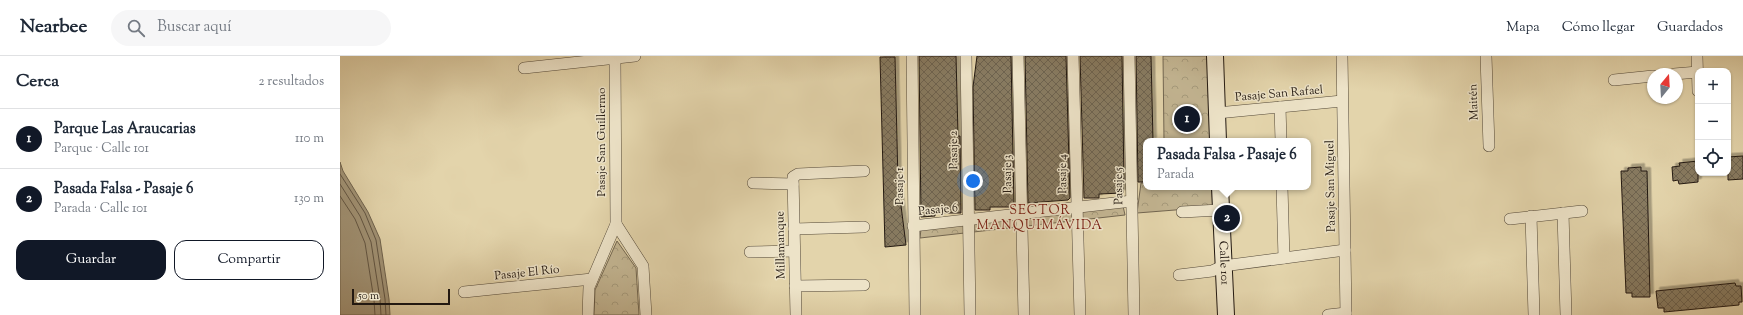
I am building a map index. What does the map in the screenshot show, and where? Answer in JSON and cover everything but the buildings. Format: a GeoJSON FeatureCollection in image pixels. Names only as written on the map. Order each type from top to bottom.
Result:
{"type":"FeatureCollection","features":[{"type":"Feature","properties":{"kind":"street"},"geometry":{"type":"LineString","coordinates":[[524,68],[635,56]]}},
{"type":"Feature","properties":{"kind":"street","name":"Pasaje 1"},"geometry":{"type":"LineString","coordinates":[[912,56],[915,315]]}},
{"type":"Feature","properties":{"kind":"street","name":"Pasaje 2"},"geometry":{"type":"LineString","coordinates":[[966,56],[970,315]]}},
{"type":"Feature","properties":{"kind":"street","name":"Pasaje 3"},"geometry":{"type":"LineString","coordinates":[[1018,56],[1024,315]]}},
{"type":"Feature","properties":{"kind":"street","name":"Pasaje 4"},"geometry":{"type":"LineString","coordinates":[[1073,56],[1080,315]]}},
{"type":"Feature","properties":{"kind":"street","name":"Pasaje 5"},"geometry":{"type":"LineString","coordinates":[[1129,56],[1134,315]]}},
{"type":"Feature","properties":{"kind":"street"},"geometry":{"type":"LineString","coordinates":[[1215,56],[1218,138]]}},
{"type":"Feature","properties":{"kind":"street","name":"Pasaje San Miguel"},"geometry":{"type":"LineString","coordinates":[[1342,56],[1346,314]]}},
{"type":"Feature","properties":{"kind":"street","name":"Maitén"},"geometry":{"type":"LineString","coordinates":[[1486,56],[1489,146]]}},
{"type":"Feature","properties":{"kind":"street"},"geometry":{"type":"LineString","coordinates":[[1697,56],[1698,68]]}},
{"type":"Feature","properties":{"kind":"street","name":"Pasaje San Guillermo"},"geometry":{"type":"LineString","coordinates":[[588,315],[588,292],[592,279],[616,224],[615,58]]}},
{"type":"Feature","properties":{"kind":"street"},"geometry":{"type":"LineString","coordinates":[[1683,73],[1695,72]]}},
{"type":"Feature","properties":{"kind":"street"},"geometry":{"type":"LineString","coordinates":[[1614,80],[1647,77]]}},
{"type":"Feature","properties":{"kind":"street","name":"Pasaje San Rafael"},"geometry":{"type":"LineString","coordinates":[[1217,113],[1342,101]]}},
{"type":"Feature","properties":{"kind":"street"},"geometry":{"type":"LineString","coordinates":[[1280,107],[1281,138]]}},
{"type":"Feature","properties":{"kind":"street"},"geometry":{"type":"LineString","coordinates":[[753,183],[794,180],[798,174],[864,171]]}},
{"type":"Feature","properties":{"kind":"street","name":"Millamanque"},"geometry":{"type":"LineString","coordinates":[[794,180],[796,315]]}},
{"type":"Feature","properties":{"kind":"street","name":"Calle 101"},"geometry":{"type":"LineString","coordinates":[[1220,190],[1226,315]]}},
{"type":"Feature","properties":{"kind":"street"},"geometry":{"type":"LineString","coordinates":[[1282,190],[1284,258]]}},
{"type":"Feature","properties":{"kind":"street","name":"Pasaje 6"},"geometry":{"type":"LineString","coordinates":[[913,226],[1132,201]]}},
{"type":"Feature","properties":{"kind":"street"},"geometry":{"type":"LineString","coordinates":[[1182,212],[1220,210]]}},
{"type":"Feature","properties":{"kind":"street"},"geometry":{"type":"LineString","coordinates":[[1510,219],[1582,210]]}},
{"type":"Feature","properties":{"kind":"street"},"geometry":{"type":"LineString","coordinates":[[1563,213],[1566,315]]}},
{"type":"Feature","properties":{"kind":"street"},"geometry":{"type":"LineString","coordinates":[[1531,216],[1534,315]]}},
{"type":"Feature","properties":{"kind":"street"},"geometry":{"type":"LineString","coordinates":[[616,224],[643,266],[646,315]]}},
{"type":"Feature","properties":{"kind":"street"},"geometry":{"type":"LineString","coordinates":[[794,229],[864,227]]}},
{"type":"Feature","properties":{"kind":"street"},"geometry":{"type":"LineString","coordinates":[[1179,275],[1212,271],[1223,266],[1345,250]]}},
{"type":"Feature","properties":{"kind":"street"},"geometry":{"type":"LineString","coordinates":[[750,252],[794,251]]}},
{"type":"Feature","properties":{"kind":"street","name":"Pasaje El Río"},"geometry":{"type":"LineString","coordinates":[[464,292],[592,279]]}},
{"type":"Feature","properties":{"kind":"street"},"geometry":{"type":"LineString","coordinates":[[795,286],[864,286]]}},
{"type":"Feature","properties":{"kind":"street"},"geometry":{"type":"LineString","coordinates":[[1328,315],[1346,314]]}},
{"type":"Feature","properties":{"kind":"green space"},"geometry":{"type":"Polygon","coordinates":[[[1163,56],[1207,56],[1210,138],[1164,138],[1163,56]]]}},
{"type":"Feature","properties":{"kind":"green space"},"geometry":{"type":"Polygon","coordinates":[[[1141,183],[1143,183],[1143,190],[1212,190],[1213,207],[1137,213],[1141,183]]]}},
{"type":"Feature","properties":{"kind":"green space"},"geometry":{"type":"Polygon","coordinates":[[[1123,206],[1125,215],[920,238],[921,229],[1123,206]]]}},
{"type":"Feature","properties":{"kind":"green space"},"geometry":{"type":"Polygon","coordinates":[[[617,241],[636,268],[639,315],[594,315],[595,290],[617,241]]]}},
{"type":"Feature","properties":{"kind":"water"},"geometry":{"type":"Polygon","coordinates":[[[340,162],[343,171],[368,212],[380,239],[390,315],[340,315],[340,162]]]}},
{"type":"Feature","properties":{"kind":"place","name":"Parque Las Araucarias"},"geometry":{"type":"Point","coordinates":[1187,119]}},
{"type":"Feature","properties":{"kind":"place","name":"Pasada Falsa - Pasaje 6"},"geometry":{"type":"Point","coordinates":[1227,218]}},
{"type":"Feature","properties":{"kind":"district","name":"SECTOR MANQUIMÁVIDA"},"geometry":{"type":"Point","coordinates":[1040,218]}}]}
